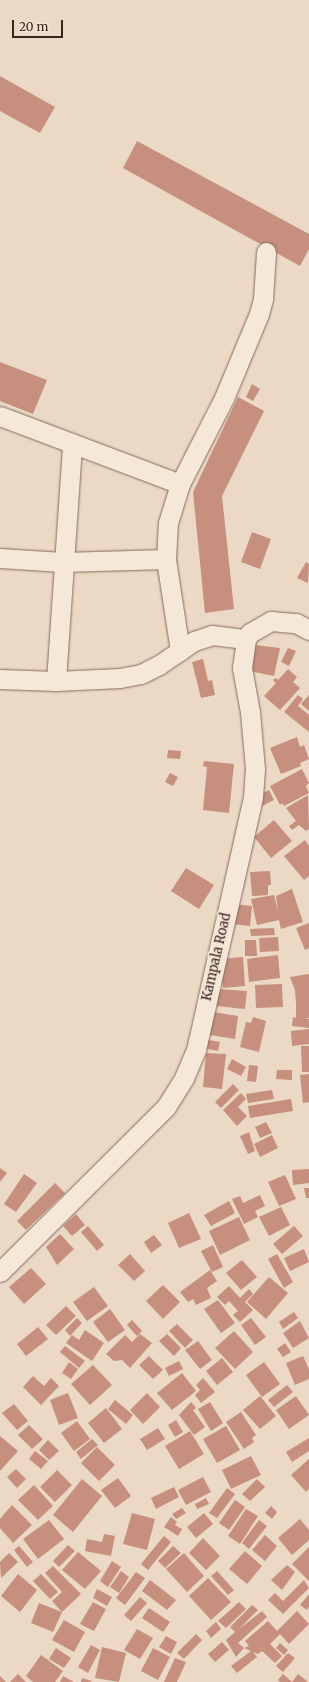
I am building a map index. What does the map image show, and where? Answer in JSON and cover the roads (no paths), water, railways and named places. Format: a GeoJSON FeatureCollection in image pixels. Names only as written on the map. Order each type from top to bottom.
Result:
{"type":"FeatureCollection","features":[{"type":"Feature","properties":{"kind":"street"},"geometry":{"type":"LineString","coordinates":[[180,651],[166,559],[168,523],[180,484],[224,398],[259,314],[263,299],[266,252]]}},
{"type":"Feature","properties":{"kind":"street"},"geometry":{"type":"LineString","coordinates":[[0,416],[180,484]]}},
{"type":"Feature","properties":{"kind":"street"},"geometry":{"type":"LineString","coordinates":[[56,680],[62,562],[72,444]]}},
{"type":"Feature","properties":{"kind":"street"},"geometry":{"type":"LineString","coordinates":[[0,558],[62,562],[166,559]]}},
{"type":"Feature","properties":{"kind":"street"},"geometry":{"type":"LineString","coordinates":[[0,679],[56,680],[120,678],[141,674],[194,641],[212,636],[246,639],[250,633],[271,621],[296,623],[309,630]]}},
{"type":"Feature","properties":{"kind":"street","name":"Kampala Road"},"geometry":{"type":"LineString","coordinates":[[0,1272],[166,1107],[184,1078],[196,1050],[253,797],[255,769],[251,720],[242,668],[246,639]]}}]}
